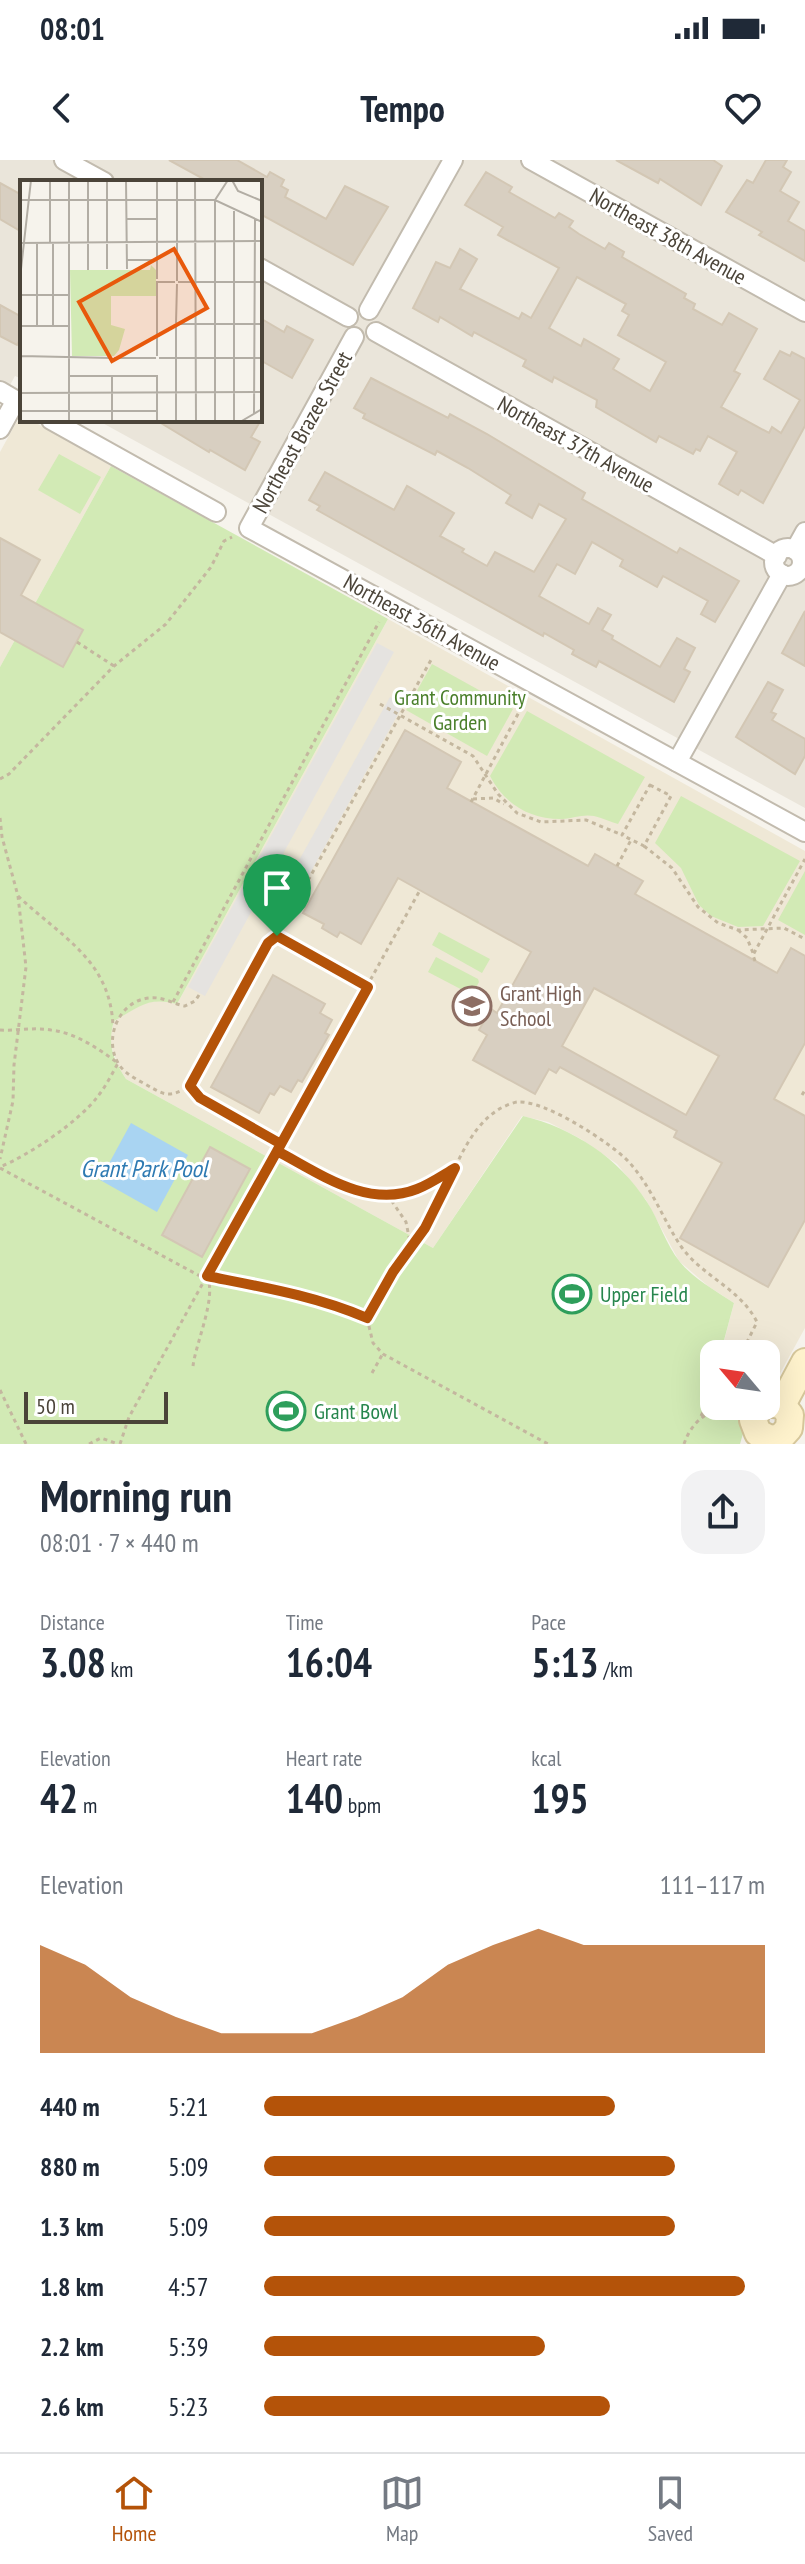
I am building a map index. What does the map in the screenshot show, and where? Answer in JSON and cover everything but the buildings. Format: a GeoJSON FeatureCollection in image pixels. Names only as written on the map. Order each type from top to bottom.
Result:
{"type":"FeatureCollection","features":[{"type":"Feature","properties":{"kind":"street"},"geometry":{"type":"LineString","coordinates":[[64,160],[100,180]]}},
{"type":"Feature","properties":{"kind":"street"},"geometry":{"type":"LineString","coordinates":[[369,310],[453,160]]}},
{"type":"Feature","properties":{"kind":"street","name":"Northeast 38th Avenue"},"geometry":{"type":"LineString","coordinates":[[531,160],[805,312]]}},
{"type":"Feature","properties":{"kind":"street"},"geometry":{"type":"LineString","coordinates":[[262,269],[348,317]]}},
{"type":"Feature","properties":{"kind":"street"},"geometry":{"type":"LineString","coordinates":[[358,309],[369,310],[377,318],[376,332],[365,339],[354,337],[348,330],[348,317],[358,309]]}},
{"type":"Feature","properties":{"kind":"street","name":"Northeast 37th Avenue"},"geometry":{"type":"LineString","coordinates":[[376,332],[792,564]]}},
{"type":"Feature","properties":{"kind":"street","name":"Northeast Brazee Street"},"geometry":{"type":"LineString","coordinates":[[249,528],[354,337]]}},
{"type":"Feature","properties":{"kind":"street"},"geometry":{"type":"LineString","coordinates":[[0,429],[13,399]]}},
{"type":"Feature","properties":{"kind":"street"},"geometry":{"type":"LineString","coordinates":[[55,422],[216,512]]}},
{"type":"Feature","properties":{"kind":"street","name":"Northeast 36th Avenue"},"geometry":{"type":"LineString","coordinates":[[249,528],[805,832]]}},
{"type":"Feature","properties":{"kind":"street"},"geometry":{"type":"LineString","coordinates":[[677,762],[792,564],[805,532]]}},
{"type":"Feature","properties":{"kind":"street"},"geometry":{"type":"LineString","coordinates":[[780,1392],[805,1362]]}},
{"type":"Feature","properties":{"kind":"street"},"geometry":{"type":"LineString","coordinates":[[779,1438],[790,1415],[780,1410]]}},
{"type":"Feature","properties":{"kind":"path"},"geometry":{"type":"LineString","coordinates":[[0,779],[9,774],[114,666],[166,624],[211,567],[224,541],[249,528]]}},
{"type":"Feature","properties":{"kind":"path"},"geometry":{"type":"LineString","coordinates":[[173,1002],[383,616]]}},
{"type":"Feature","properties":{"kind":"path"},"geometry":{"type":"LineString","coordinates":[[77,642],[114,666]]}},
{"type":"Feature","properties":{"kind":"path"},"geometry":{"type":"LineString","coordinates":[[0,1030],[49,1029],[70,1034],[93,1045],[130,1076],[165,1095],[176,1094],[190,1086],[268,943],[277,936],[431,660]]}},
{"type":"Feature","properties":{"kind":"path"},"geometry":{"type":"LineString","coordinates":[[535,684],[472,800],[493,798],[541,822],[586,820],[606,826],[644,846],[672,868],[702,911],[747,938],[755,961]]}},
{"type":"Feature","properties":{"kind":"path"},"geometry":{"type":"LineString","coordinates":[[380,704],[473,756],[509,807]]}},
{"type":"Feature","properties":{"kind":"path"},"geometry":{"type":"LineString","coordinates":[[660,791],[664,784]]}},
{"type":"Feature","properties":{"kind":"path"},"geometry":{"type":"LineString","coordinates":[[622,835],[650,785],[671,796],[644,846]]}},
{"type":"Feature","properties":{"kind":"path"},"geometry":{"type":"LineString","coordinates":[[0,818],[18,896],[26,967],[14,1065],[13,1101],[0,1159]]}},
{"type":"Feature","properties":{"kind":"path"},"geometry":{"type":"LineString","coordinates":[[617,866],[631,840]]}},
{"type":"Feature","properties":{"kind":"path"},"geometry":{"type":"LineString","coordinates":[[753,955],[805,859]]}},
{"type":"Feature","properties":{"kind":"path"},"geometry":{"type":"LineString","coordinates":[[89,1444],[101,1438],[119,1444],[129,1417],[420,890]]}},
{"type":"Feature","properties":{"kind":"path"},"geometry":{"type":"LineString","coordinates":[[0,1167],[21,1158],[85,1111],[99,1096],[118,1063],[112,1035],[113,1023],[101,975],[71,942],[18,896]]}},
{"type":"Feature","properties":{"kind":"path"},"geometry":{"type":"LineString","coordinates":[[738,930],[784,928],[805,939]]}},
{"type":"Feature","properties":{"kind":"path"},"geometry":{"type":"LineString","coordinates":[[277,936],[368,987]]}},
{"type":"Feature","properties":{"kind":"path"},"geometry":{"type":"LineString","coordinates":[[112,1035],[124,1010],[140,999],[153,997],[185,1006],[199,995]]}},
{"type":"Feature","properties":{"kind":"path"},"geometry":{"type":"LineString","coordinates":[[190,1086],[200,1098],[281,1144]]}},
{"type":"Feature","properties":{"kind":"path"},"geometry":{"type":"LineString","coordinates":[[548,1444],[383,1354],[373,1343],[367,1318],[393,1272],[441,1200],[455,1168],[481,1126],[500,1109],[519,1102],[550,1110],[575,1123],[627,1160],[665,1214],[684,1251],[744,1302],[752,1313],[757,1322],[748,1340]]}},
{"type":"Feature","properties":{"kind":"path"},"geometry":{"type":"LineString","coordinates":[[277,1151],[352,1190],[370,1194],[415,1190],[455,1168]]}},
{"type":"Feature","properties":{"kind":"path"},"geometry":{"type":"LineString","coordinates":[[0,1167],[198,1275],[296,1294],[342,1307],[367,1318]]}},
{"type":"Feature","properties":{"kind":"path"},"geometry":{"type":"LineString","coordinates":[[387,1194],[406,1222],[411,1247]]}},
{"type":"Feature","properties":{"kind":"path"},"geometry":{"type":"LineString","coordinates":[[193,1366],[209,1298],[210,1282],[207,1276]]}},
{"type":"Feature","properties":{"kind":"path"},"geometry":{"type":"LineString","coordinates":[[372,1373],[383,1354]]}},
{"type":"Feature","properties":{"kind":"path"},"geometry":{"type":"LineString","coordinates":[[0,1390],[26,1444]]}},
{"type":"Feature","properties":{"kind":"path"},"geometry":{"type":"LineString","coordinates":[[684,1444],[699,1420]]}},
{"type":"Feature","properties":{"kind":"shaded area"},"geometry":{"type":"Polygon","coordinates":[[[0,160],[805,160],[805,808],[101,422],[262,422],[262,180],[20,180],[20,378],[15,376],[0,403],[0,160]]]}},
{"type":"Feature","properties":{"kind":"shaded area"},"geometry":{"type":"Polygon","coordinates":[[[20,419],[20,422],[34,422],[111,466],[0,667],[0,452],[20,419]]]}},
{"type":"Feature","properties":{"kind":"shaded area","name":"Grant High School"},"geometry":{"type":"Polygon","coordinates":[[[388,619],[805,851],[805,1328],[780,1373],[780,1340],[724,1340],[734,1303],[679,1261],[646,1200],[617,1164],[581,1139],[548,1122],[522,1116],[433,1248],[126,1079],[109,1040],[114,1021],[144,1003],[162,1000],[177,1004],[388,619]]]}},
{"type":"Feature","properties":{"kind":"shaded area"},"geometry":{"type":"Polygon","coordinates":[[[377,643],[394,652],[205,996],[188,987],[377,643]]]}},
{"type":"Feature","properties":{"kind":"shaded area"},"geometry":{"type":"Polygon","coordinates":[[[390,697],[403,705],[287,915],[273,907],[390,697]]]}},
{"type":"Feature","properties":{"kind":"green space"},"geometry":{"type":"Polygon","coordinates":[[[59,454],[101,477],[80,514],[38,490],[59,454]]]}},
{"type":"Feature","properties":{"kind":"green space"},"geometry":{"type":"Polygon","coordinates":[[[111,466],[388,619],[177,1004],[150,1002],[114,1021],[112,1051],[126,1079],[433,1248],[523,1116],[560,1128],[593,1147],[636,1186],[675,1255],[686,1268],[734,1303],[724,1340],[700,1340],[700,1420],[747,1420],[740,1444],[0,1444],[0,667],[111,466]]]}},
{"type":"Feature","properties":{"kind":"green space","name":"Grant Community Garden"},"geometry":{"type":"Polygon","coordinates":[[[432,664],[513,709],[487,756],[406,710],[432,664]]]}},
{"type":"Feature","properties":{"kind":"green space"},"geometry":{"type":"Polygon","coordinates":[[[527,711],[645,777],[618,824],[590,816],[563,819],[540,817],[520,809],[503,795],[490,776],[527,711]]]}},
{"type":"Feature","properties":{"kind":"green space"},"geometry":{"type":"Polygon","coordinates":[[[681,796],[800,861],[763,926],[738,927],[711,916],[699,905],[681,868],[655,843],[681,796]]]}},
{"type":"Feature","properties":{"kind":"green space"},"geometry":{"type":"Polygon","coordinates":[[[805,871],[805,935],[778,920],[805,871]]]}},
{"type":"Feature","properties":{"kind":"green space"},"geometry":{"type":"Polygon","coordinates":[[[439,932],[490,959],[482,973],[432,945],[439,932]]]}},
{"type":"Feature","properties":{"kind":"green space"},"geometry":{"type":"Polygon","coordinates":[[[436,957],[478,979],[472,995],[428,972],[436,957]]]}},
{"type":"Feature","properties":{"kind":"water","name":"Grant Park Pool"},"geometry":{"type":"Polygon","coordinates":[[[131,1123],[188,1155],[157,1212],[100,1180],[131,1123]]]}},
{"type":"Feature","properties":{"kind":"place","name":"Grant High School"},"geometry":{"type":"Point","coordinates":[472,1006]}},
{"type":"Feature","properties":{"kind":"place","name":"Upper Field"},"geometry":{"type":"Point","coordinates":[572,1294]}},
{"type":"Feature","properties":{"kind":"place","name":"Grant Bowl"},"geometry":{"type":"Point","coordinates":[286,1411]}},
{"type":"Feature","properties":{"kind":"route"},"geometry":{"type":"LineString","coordinates":[[277,936],[268,943],[190,1086],[200,1098],[281,1144],[217,1256],[207,1276],[296,1294],[342,1307],[367,1318],[393,1272],[425,1228],[455,1168],[415,1190],[370,1194],[352,1190],[277,1151],[281,1144],[368,987],[277,936]]}}]}
